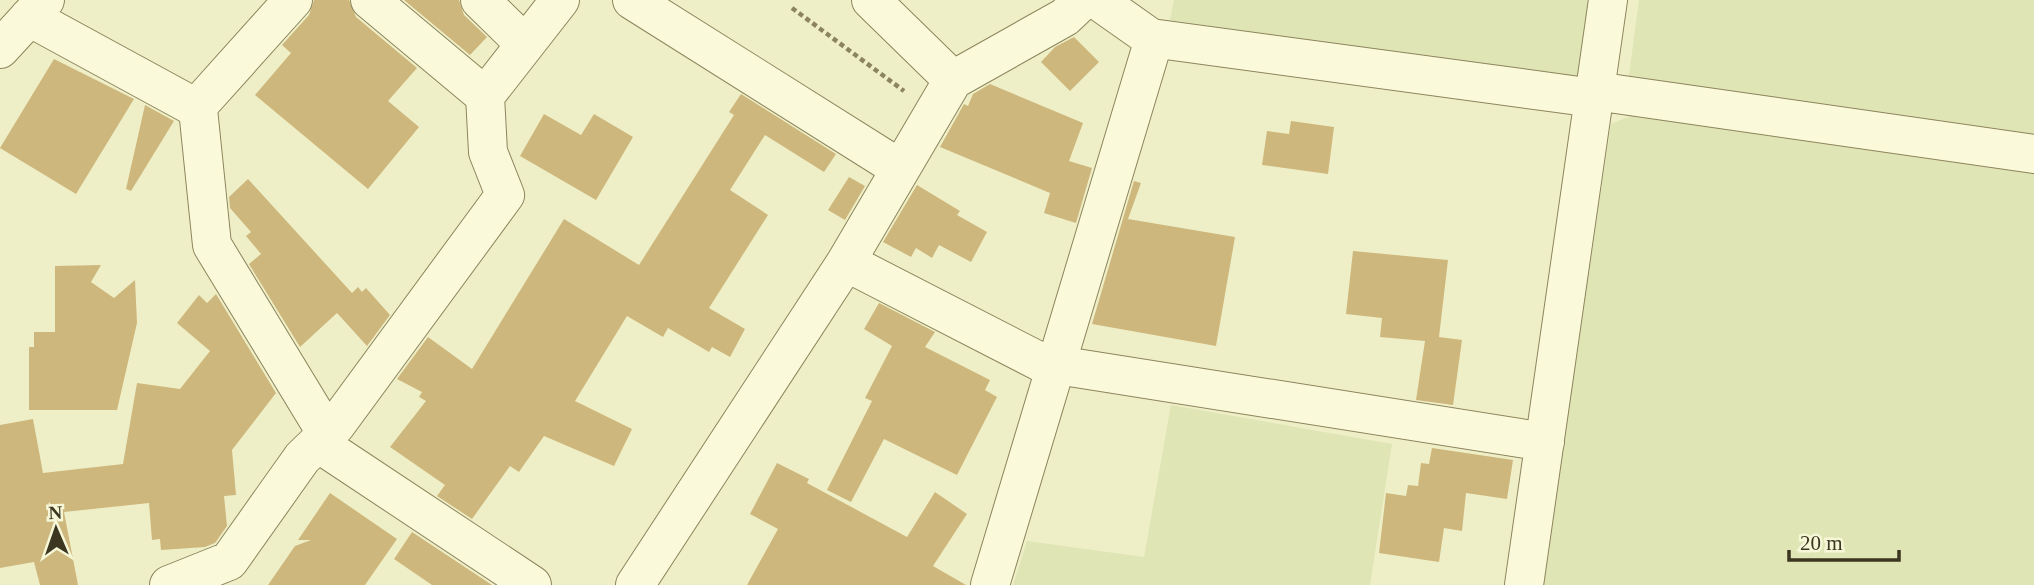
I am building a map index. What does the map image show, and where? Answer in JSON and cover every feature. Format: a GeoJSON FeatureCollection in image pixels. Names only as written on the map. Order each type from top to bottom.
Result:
{"type":"FeatureCollection","features":[{"type":"Feature","properties":{"kind":"street"},"geometry":{"type":"LineString","coordinates":[[196,108],[293,0]]}},
{"type":"Feature","properties":{"kind":"street"},"geometry":{"type":"LineString","coordinates":[[370,0],[485,96]]}},
{"type":"Feature","properties":{"kind":"street"},"geometry":{"type":"LineString","coordinates":[[480,0],[526,44]]}},
{"type":"Feature","properties":{"kind":"street"},"geometry":{"type":"LineString","coordinates":[[169,585],[229,561],[302,458],[322,438],[505,195],[488,152],[485,96],[560,0]]}},
{"type":"Feature","properties":{"kind":"street"},"geometry":{"type":"LineString","coordinates":[[632,0],[899,168]]}},
{"type":"Feature","properties":{"kind":"street"},"geometry":{"type":"LineString","coordinates":[[871,0],[953,80]]}},
{"type":"Feature","properties":{"kind":"street"},"geometry":{"type":"LineString","coordinates":[[635,585],[846,262],[953,80],[1065,17],[1083,0]]}},
{"type":"Feature","properties":{"kind":"street"},"geometry":{"type":"LineString","coordinates":[[1097,0],[1154,39],[2034,154]]}},
{"type":"Feature","properties":{"kind":"street"},"geometry":{"type":"LineString","coordinates":[[1524,585],[1608,0]]}},
{"type":"Feature","properties":{"kind":"street"},"geometry":{"type":"LineString","coordinates":[[0,49],[37,8],[196,108],[201,117],[212,246],[322,438],[533,585]]}},
{"type":"Feature","properties":{"kind":"street"},"geometry":{"type":"LineString","coordinates":[[989,585],[1057,368],[1154,39]]}},
{"type":"Feature","properties":{"kind":"street"},"geometry":{"type":"LineString","coordinates":[[846,262],[1057,368],[1545,442]]}},
{"type":"Feature","properties":{"kind":"path"},"geometry":{"type":"LineString","coordinates":[[792,8],[933,113]]}},
{"type":"Feature","properties":{"kind":"green space"},"geometry":{"type":"Polygon","coordinates":[[[1174,0],[1588,0],[1577,81],[1170,20],[1174,0]]]}},
{"type":"Feature","properties":{"kind":"green space"},"geometry":{"type":"Polygon","coordinates":[[[1639,0],[2034,0],[2034,137],[1628,82],[1639,0]]]}},
{"type":"Feature","properties":{"kind":"green space"},"geometry":{"type":"Polygon","coordinates":[[[1633,115],[2034,174],[2034,585],[1542,585],[1611,124],[1633,115]]]}},
{"type":"Feature","properties":{"kind":"green space"},"geometry":{"type":"Polygon","coordinates":[[[1171,405],[1392,444],[1370,585],[1013,585],[1027,541],[1144,557],[1171,405]]]}},
{"type":"Feature","properties":{"kind":"building"},"geometry":{"type":"Polygon","coordinates":[[[314,0],[349,0],[356,17],[417,68],[388,101],[419,127],[368,189],[255,95],[291,53],[282,45],[309,15],[314,0]]]}},
{"type":"Feature","properties":{"kind":"building"},"geometry":{"type":"Polygon","coordinates":[[[404,0],[459,0],[464,15],[487,37],[470,55],[404,0]]]}},
{"type":"Feature","properties":{"kind":"building"},"geometry":{"type":"Polygon","coordinates":[[[1074,37],[1099,62],[1070,91],[1041,62],[1055,47],[1074,37]]]}},
{"type":"Feature","properties":{"kind":"building"},"geometry":{"type":"Polygon","coordinates":[[[54,59],[134,99],[76,194],[0,148],[54,59]]]}},
{"type":"Feature","properties":{"kind":"building"},"geometry":{"type":"Polygon","coordinates":[[[990,84],[1083,123],[1069,161],[1092,168],[1076,223],[1044,213],[1050,193],[940,147],[964,104],[968,106],[973,94],[990,84]]]}},
{"type":"Feature","properties":{"kind":"building"},"geometry":{"type":"Polygon","coordinates":[[[741,94],[836,154],[824,172],[765,135],[730,190],[768,215],[709,308],[745,329],[730,357],[712,347],[709,352],[668,328],[663,337],[627,316],[575,401],[632,429],[614,466],[544,436],[519,472],[510,466],[472,519],[437,496],[445,485],[390,447],[426,401],[419,397],[422,392],[397,379],[428,337],[472,369],[564,219],[639,265],[734,115],[729,112],[741,94]]]}},
{"type":"Feature","properties":{"kind":"building"},"geometry":{"type":"Polygon","coordinates":[[[145,105],[174,121],[131,191],[126,189],[145,105]]]}},
{"type":"Feature","properties":{"kind":"building"},"geometry":{"type":"Polygon","coordinates":[[[544,114],[581,135],[594,114],[633,137],[596,200],[520,156],[544,114]]]}},
{"type":"Feature","properties":{"kind":"building"},"geometry":{"type":"Polygon","coordinates":[[[1291,121],[1334,127],[1328,174],[1262,165],[1267,131],[1289,134],[1291,121]]]}},
{"type":"Feature","properties":{"kind":"building"},"geometry":{"type":"Polygon","coordinates":[[[849,177],[865,186],[845,220],[828,210],[849,177]]]}},
{"type":"Feature","properties":{"kind":"building"},"geometry":{"type":"Polygon","coordinates":[[[248,179],[352,293],[358,287],[362,292],[366,288],[390,315],[367,346],[337,313],[300,347],[249,264],[261,254],[246,236],[251,232],[230,208],[229,197],[248,179]]]}},
{"type":"Feature","properties":{"kind":"building"},"geometry":{"type":"Polygon","coordinates":[[[1134,181],[1141,183],[1128,219],[1235,237],[1216,346],[1092,324],[1134,181]]]}},
{"type":"Feature","properties":{"kind":"building"},"geometry":{"type":"Polygon","coordinates":[[[917,185],[960,211],[957,215],[987,232],[971,262],[939,245],[932,258],[916,248],[911,257],[883,242],[917,185]]]}},
{"type":"Feature","properties":{"kind":"building"},"geometry":{"type":"Polygon","coordinates":[[[1353,251],[1448,260],[1439,337],[1462,340],[1453,405],[1416,400],[1425,341],[1380,337],[1382,318],[1346,314],[1353,251]]]}},
{"type":"Feature","properties":{"kind":"building"},"geometry":{"type":"Polygon","coordinates":[[[101,265],[91,282],[114,298],[135,280],[137,323],[117,410],[29,410],[29,347],[34,347],[34,332],[55,332],[55,266],[101,265]]]}},
{"type":"Feature","properties":{"kind":"building"},"geometry":{"type":"Polygon","coordinates":[[[216,294],[276,393],[232,450],[236,495],[224,496],[227,526],[215,543],[205,547],[161,550],[160,539],[152,540],[149,503],[64,512],[78,585],[40,585],[34,562],[0,568],[0,425],[33,419],[43,473],[123,464],[137,383],[180,389],[210,351],[177,323],[199,295],[207,303],[216,294]]]}},
{"type":"Feature","properties":{"kind":"building"},"geometry":{"type":"Polygon","coordinates":[[[879,303],[935,332],[925,347],[990,380],[985,390],[997,397],[957,475],[884,439],[851,502],[827,490],[872,401],[865,398],[892,346],[864,329],[879,303]]]}},
{"type":"Feature","properties":{"kind":"building"},"geometry":{"type":"Polygon","coordinates":[[[1432,448],[1513,460],[1507,499],[1466,493],[1462,531],[1444,528],[1439,562],[1379,553],[1386,493],[1406,496],[1408,485],[1418,486],[1421,463],[1429,464],[1432,448]]]}},
{"type":"Feature","properties":{"kind":"building"},"geometry":{"type":"Polygon","coordinates":[[[777,463],[809,479],[807,483],[907,537],[935,492],[967,514],[933,566],[966,585],[747,585],[778,529],[750,514],[777,463]]]}},
{"type":"Feature","properties":{"kind":"building"},"geometry":{"type":"Polygon","coordinates":[[[330,493],[397,539],[365,585],[268,585],[295,546],[311,540],[298,540],[330,493]]]}},
{"type":"Feature","properties":{"kind":"building"},"geometry":{"type":"Polygon","coordinates":[[[412,532],[492,585],[432,585],[394,559],[412,532]]]}}]}
